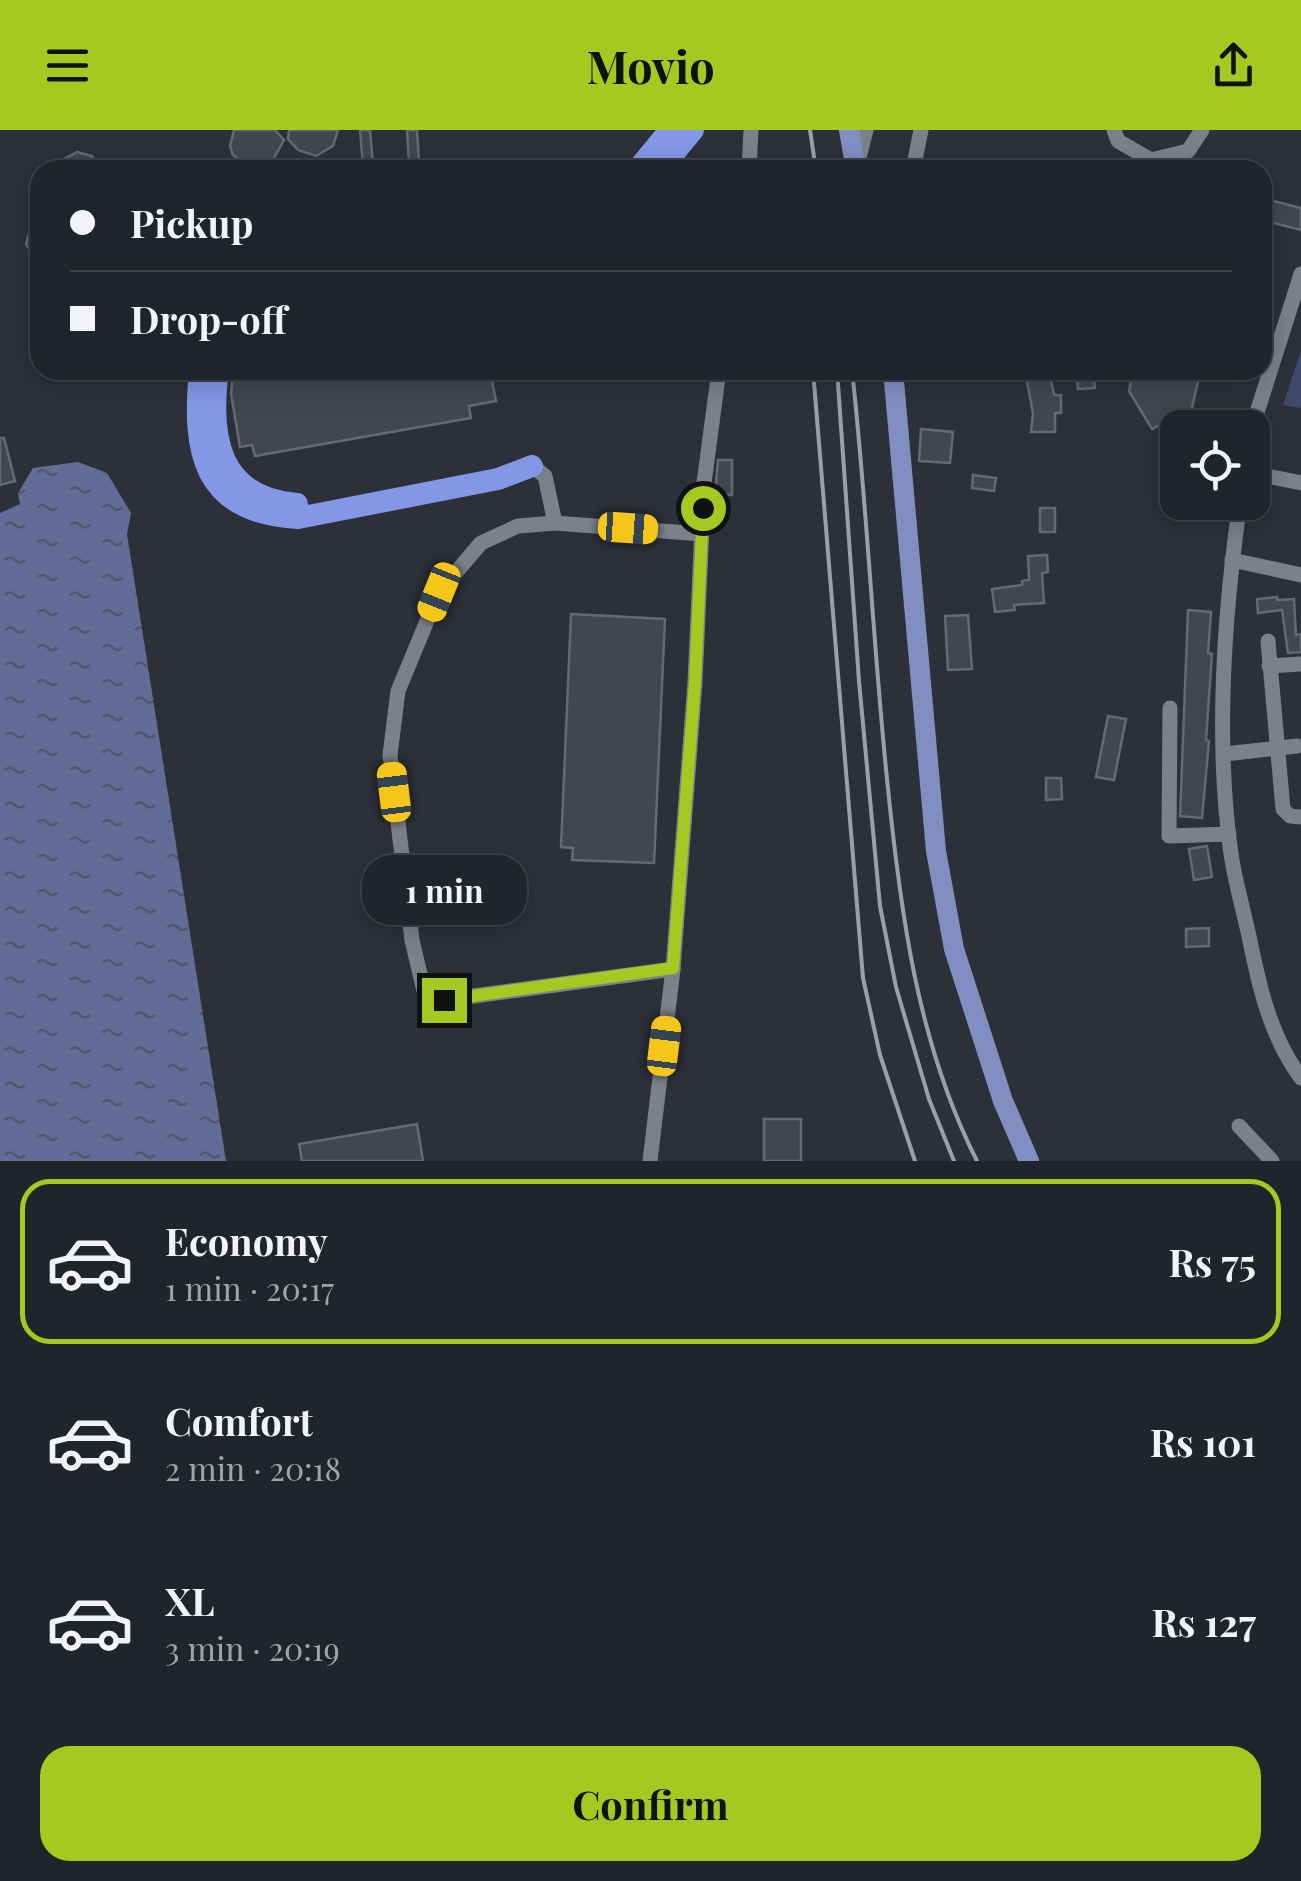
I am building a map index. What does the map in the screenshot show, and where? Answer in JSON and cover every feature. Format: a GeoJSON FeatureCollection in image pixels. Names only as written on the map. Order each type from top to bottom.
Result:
{"type":"FeatureCollection","features":[{"type":"Feature","properties":{"kind":"highway"},"geometry":{"type":"LineString","coordinates":[[645,160],[670,130]]}},
{"type":"Feature","properties":{"kind":"highway"},"geometry":{"type":"LineString","coordinates":[[668,160],[693,130]]}},
{"type":"Feature","properties":{"kind":"highway"},"geometry":{"type":"LineString","coordinates":[[199,380],[199,443],[210,473],[222,491],[243,508],[269,516],[298,518],[498,479],[532,466]]}},
{"type":"Feature","properties":{"kind":"highway"},"geometry":{"type":"LineString","coordinates":[[217,380],[217,442],[229,472],[248,491],[274,502],[296,504],[495,466],[532,466]]}},
{"type":"Feature","properties":{"kind":"main road"},"geometry":{"type":"LineString","coordinates":[[849,130],[854,160]]}},
{"type":"Feature","properties":{"kind":"main road"},"geometry":{"type":"LineString","coordinates":[[894,380],[936,851],[954,949],[1003,1101],[1029,1161]]}},
{"type":"Feature","properties":{"kind":"street"},"geometry":{"type":"LineString","coordinates":[[750,160],[751,130]]}},
{"type":"Feature","properties":{"kind":"street"},"geometry":{"type":"LineString","coordinates":[[858,160],[866,130]]}},
{"type":"Feature","properties":{"kind":"street"},"geometry":{"type":"LineString","coordinates":[[915,160],[921,130]]}},
{"type":"Feature","properties":{"kind":"street"},"geometry":{"type":"LineString","coordinates":[[1114,130],[1118,140],[1150,160],[1188,151],[1202,130]]}},
{"type":"Feature","properties":{"kind":"street"},"geometry":{"type":"LineString","coordinates":[[1272,365],[1301,274]]}},
{"type":"Feature","properties":{"kind":"street"},"geometry":{"type":"LineString","coordinates":[[650,1161],[673,968],[695,682],[704,483],[718,380]]}},
{"type":"Feature","properties":{"kind":"street"},"geometry":{"type":"LineString","coordinates":[[1258,410],[1267,380]]}},
{"type":"Feature","properties":{"kind":"street"},"geometry":{"type":"LineString","coordinates":[[532,466],[545,476],[554,522]]}},
{"type":"Feature","properties":{"kind":"street"},"geometry":{"type":"LineString","coordinates":[[1270,477],[1301,483]]}},
{"type":"Feature","properties":{"kind":"street"},"geometry":{"type":"LineString","coordinates":[[1238,520],[1232,560],[1224,754],[1229,834],[1260,991],[1279,1043],[1301,1078]]}},
{"type":"Feature","properties":{"kind":"street"},"geometry":{"type":"LineString","coordinates":[[673,968],[444,1000],[424,991],[412,940],[390,755],[398,691],[439,592],[481,543],[518,526],[554,522],[702,534]]}},
{"type":"Feature","properties":{"kind":"street"},"geometry":{"type":"LineString","coordinates":[[1232,560],[1301,575]]}},
{"type":"Feature","properties":{"kind":"street"},"geometry":{"type":"LineString","coordinates":[[1268,641],[1282,810],[1301,818]]}},
{"type":"Feature","properties":{"kind":"street"},"geometry":{"type":"LineString","coordinates":[[1269,666],[1300,664]]}},
{"type":"Feature","properties":{"kind":"street"},"geometry":{"type":"LineString","coordinates":[[1170,708],[1169,836],[1229,834]]}},
{"type":"Feature","properties":{"kind":"street"},"geometry":{"type":"LineString","coordinates":[[1224,754],[1297,746]]}},
{"type":"Feature","properties":{"kind":"street"},"geometry":{"type":"LineString","coordinates":[[1238,1126],[1272,1161]]}},
{"type":"Feature","properties":{"kind":"shaded area"},"geometry":{"type":"Polygon","coordinates":[[[1301,351],[1301,408],[1283,405],[1301,351]]]}},
{"type":"Feature","properties":{"kind":"water"},"geometry":{"type":"Polygon","coordinates":[[[78,462],[107,473],[131,513],[127,534],[226,1161],[0,1161],[0,513],[20,504],[18,493],[33,468],[78,462]]]}},
{"type":"Feature","properties":{"kind":"building"},"geometry":{"type":"Polygon","coordinates":[[[234,130],[275,130],[284,140],[272,160],[239,160],[230,146],[234,130]]]}},
{"type":"Feature","properties":{"kind":"building"},"geometry":{"type":"Polygon","coordinates":[[[289,130],[338,130],[333,146],[316,156],[298,150],[288,139],[289,130]]]}},
{"type":"Feature","properties":{"kind":"building"},"geometry":{"type":"Polygon","coordinates":[[[360,130],[370,130],[373,160],[362,160],[360,130]]]}},
{"type":"Feature","properties":{"kind":"building"},"geometry":{"type":"Polygon","coordinates":[[[407,130],[417,130],[419,160],[409,160],[407,130]]]}},
{"type":"Feature","properties":{"kind":"building"},"geometry":{"type":"Polygon","coordinates":[[[77,152],[94,160],[64,160],[77,152]]]}},
{"type":"Feature","properties":{"kind":"building"},"geometry":{"type":"Polygon","coordinates":[[[1272,201],[1301,208],[1301,230],[1272,223],[1272,201]]]}},
{"type":"Feature","properties":{"kind":"building"},"geometry":{"type":"Polygon","coordinates":[[[232,380],[492,380],[496,401],[469,406],[471,418],[255,456],[252,445],[240,447],[232,380]]]}},
{"type":"Feature","properties":{"kind":"building"},"geometry":{"type":"Polygon","coordinates":[[[1027,380],[1051,380],[1054,395],[1061,395],[1061,413],[1055,413],[1055,432],[1031,432],[1033,414],[1027,380]]]}},
{"type":"Feature","properties":{"kind":"building"},"geometry":{"type":"Polygon","coordinates":[[[1077,380],[1094,380],[1095,388],[1078,389],[1077,380]]]}},
{"type":"Feature","properties":{"kind":"building"},"geometry":{"type":"Polygon","coordinates":[[[1131,380],[1198,380],[1192,408],[1160,410],[1160,425],[1152,429],[1129,391],[1131,380]]]}},
{"type":"Feature","properties":{"kind":"building"},"geometry":{"type":"Polygon","coordinates":[[[921,429],[953,432],[950,463],[919,461],[921,429]]]}},
{"type":"Feature","properties":{"kind":"building"},"geometry":{"type":"Polygon","coordinates":[[[0,438],[4,438],[15,481],[0,485],[0,438]]]}},
{"type":"Feature","properties":{"kind":"building"},"geometry":{"type":"Polygon","coordinates":[[[718,460],[732,460],[732,495],[715,495],[718,460]]]}},
{"type":"Feature","properties":{"kind":"building"},"geometry":{"type":"Polygon","coordinates":[[[973,475],[996,478],[994,491],[972,488],[973,475]]]}},
{"type":"Feature","properties":{"kind":"building"},"geometry":{"type":"Polygon","coordinates":[[[1040,508],[1055,508],[1055,532],[1040,532],[1040,508]]]}},
{"type":"Feature","properties":{"kind":"building"},"geometry":{"type":"Polygon","coordinates":[[[1047,555],[1048,572],[1042,573],[1044,603],[1014,605],[1015,610],[995,612],[992,589],[1022,585],[1022,581],[1029,580],[1028,556],[1047,555]]]}},
{"type":"Feature","properties":{"kind":"building"},"geometry":{"type":"Polygon","coordinates":[[[1257,599],[1294,599],[1301,652],[1288,653],[1282,610],[1258,613],[1257,599]]]}},
{"type":"Feature","properties":{"kind":"building"},"geometry":{"type":"Polygon","coordinates":[[[1188,610],[1211,612],[1206,740],[1209,741],[1202,818],[1180,816],[1188,610]]]}},
{"type":"Feature","properties":{"kind":"building"},"geometry":{"type":"Polygon","coordinates":[[[571,614],[665,619],[654,863],[572,860],[573,848],[561,847],[571,614]]]}},
{"type":"Feature","properties":{"kind":"building"},"geometry":{"type":"Polygon","coordinates":[[[968,615],[972,669],[948,670],[945,616],[968,615]]]}},
{"type":"Feature","properties":{"kind":"building"},"geometry":{"type":"Polygon","coordinates":[[[1108,716],[1126,719],[1114,780],[1096,777],[1108,716]]]}},
{"type":"Feature","properties":{"kind":"building"},"geometry":{"type":"Polygon","coordinates":[[[1046,778],[1061,778],[1062,799],[1046,800],[1046,778]]]}},
{"type":"Feature","properties":{"kind":"building"},"geometry":{"type":"Polygon","coordinates":[[[1207,846],[1212,877],[1194,880],[1189,849],[1207,846]]]}},
{"type":"Feature","properties":{"kind":"building"},"geometry":{"type":"Polygon","coordinates":[[[1209,928],[1209,946],[1186,947],[1186,929],[1209,928]]]}},
{"type":"Feature","properties":{"kind":"building"},"geometry":{"type":"Polygon","coordinates":[[[764,1119],[801,1119],[801,1161],[764,1161],[764,1119]]]}},
{"type":"Feature","properties":{"kind":"building"},"geometry":{"type":"Polygon","coordinates":[[[417,1124],[423,1161],[302,1161],[299,1144],[417,1124]]]}},
{"type":"Feature","properties":{"kind":"railway"},"geometry":{"type":"LineString","coordinates":[[810,130],[814,160]]}},
{"type":"Feature","properties":{"kind":"railway"},"geometry":{"type":"LineString","coordinates":[[814,380],[863,978],[880,1055],[915,1161]]}},
{"type":"Feature","properties":{"kind":"railway"},"geometry":{"type":"LineString","coordinates":[[838,380],[880,906],[896,987],[929,1099],[954,1161]]}},
{"type":"Feature","properties":{"kind":"railway"},"geometry":{"type":"LineString","coordinates":[[853,380],[882,728],[905,926],[939,1070],[977,1161]]}},
{"type":"Feature","properties":{"kind":"route"},"geometry":{"type":"LineString","coordinates":[[444,1000],[673,968],[695,682],[703,508]]}}]}
